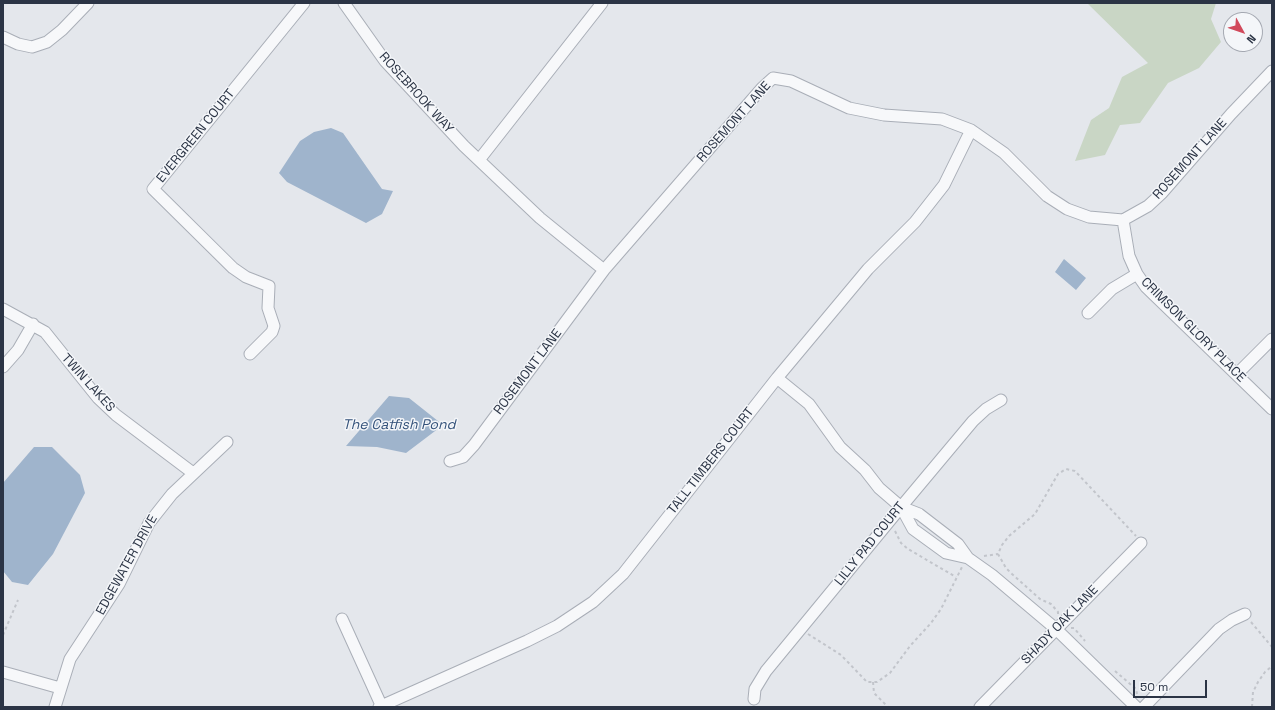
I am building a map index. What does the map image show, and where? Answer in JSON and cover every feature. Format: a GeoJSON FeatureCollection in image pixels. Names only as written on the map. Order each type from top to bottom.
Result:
{"type":"FeatureCollection","features":[{"type":"Feature","properties":{"kind":"street"},"geometry":{"type":"LineString","coordinates":[[3,37],[18,44],[32,47],[47,42],[62,30],[88,3]]}},
{"type":"Feature","properties":{"kind":"street","name":"EVERGREEN COURT"},"geometry":{"type":"LineString","coordinates":[[250,354],[272,332],[274,326],[268,308],[269,286],[246,277],[233,268],[154,189],[304,3]]}},
{"type":"Feature","properties":{"kind":"street","name":"ROSEBROOK WAY"},"geometry":{"type":"LineString","coordinates":[[344,3],[385,61],[434,116],[540,218],[604,270]]}},
{"type":"Feature","properties":{"kind":"street"},"geometry":{"type":"LineString","coordinates":[[479,160],[602,3]]}},
{"type":"Feature","properties":{"kind":"street","name":"ROSEMONT LANE"},"geometry":{"type":"LineString","coordinates":[[450,461],[462,457],[474,445],[604,270],[762,88],[774,78],[791,81],[848,108],[884,115],[942,119],[971,130],[1004,153],[1047,196],[1067,209],[1088,217],[1123,220],[1148,206],[1162,193],[1230,114],[1272,71]]}},
{"type":"Feature","properties":{"kind":"street","name":"TALL TIMBERS COURT"},"geometry":{"type":"LineString","coordinates":[[381,707],[557,626],[593,602],[623,574],[777,378],[868,269],[924,210],[944,185],[971,130]]}},
{"type":"Feature","properties":{"kind":"street","name":"CRIMSON GLORY PLACE"},"geometry":{"type":"LineString","coordinates":[[1123,220],[1129,256],[1137,274],[1146,287],[1272,409]]}},
{"type":"Feature","properties":{"kind":"street"},"geometry":{"type":"LineString","coordinates":[[1088,313],[1112,289],[1137,274]]}},
{"type":"Feature","properties":{"kind":"street","name":"TWIN LAKES"},"geometry":{"type":"LineString","coordinates":[[3,309],[33,324],[45,332],[102,402],[116,415],[193,473]]}},
{"type":"Feature","properties":{"kind":"street"},"geometry":{"type":"LineString","coordinates":[[3,367],[18,350],[33,324]]}},
{"type":"Feature","properties":{"kind":"street"},"geometry":{"type":"LineString","coordinates":[[1237,374],[1272,339]]}},
{"type":"Feature","properties":{"kind":"street"},"geometry":{"type":"LineString","coordinates":[[777,378],[809,404],[840,447],[865,470],[879,488],[901,507],[919,514],[958,544],[968,558],[992,575],[1056,629],[1140,705],[1219,629],[1244,614]]}},
{"type":"Feature","properties":{"kind":"street","name":"LILLY PAD COURT"},"geometry":{"type":"LineString","coordinates":[[754,699],[755,689],[766,671],[901,507],[973,421],[986,409],[1002,400]]}},
{"type":"Feature","properties":{"kind":"street","name":"EDGEWATER DRIVE"},"geometry":{"type":"LineString","coordinates":[[55,707],[70,659],[119,584],[149,523],[172,494],[227,442]]}},
{"type":"Feature","properties":{"kind":"street"},"geometry":{"type":"LineString","coordinates":[[901,507],[913,529],[946,553],[968,558]]}},
{"type":"Feature","properties":{"kind":"street","name":"SHADY OAK LANE"},"geometry":{"type":"LineString","coordinates":[[980,707],[1141,543]]}},
{"type":"Feature","properties":{"kind":"street"},"geometry":{"type":"LineString","coordinates":[[342,619],[381,707]]}},
{"type":"Feature","properties":{"kind":"street"},"geometry":{"type":"LineString","coordinates":[[3,672],[60,688]]}},
{"type":"Feature","properties":{"kind":"path"},"geometry":{"type":"LineString","coordinates":[[1088,645],[1074,628],[1056,629],[1058,612],[1051,604],[1040,599],[1012,574],[998,554],[1002,545],[1009,536],[1035,514],[1058,474],[1066,469],[1075,471],[1132,530],[1141,543]]}},
{"type":"Feature","properties":{"kind":"path"},"geometry":{"type":"LineString","coordinates":[[894,529],[900,543],[956,577]]}},
{"type":"Feature","properties":{"kind":"path"},"geometry":{"type":"LineString","coordinates":[[800,630],[841,655],[867,682],[877,682],[890,673],[910,646],[931,623],[941,609],[956,577],[968,558]]}},
{"type":"Feature","properties":{"kind":"path"},"geometry":{"type":"LineString","coordinates":[[3,635],[18,600]]}},
{"type":"Feature","properties":{"kind":"path"},"geometry":{"type":"LineString","coordinates":[[1244,614],[1272,647]]}},
{"type":"Feature","properties":{"kind":"path"},"geometry":{"type":"LineString","coordinates":[[1252,707],[1254,692],[1258,682],[1265,672],[1272,666]]}},
{"type":"Feature","properties":{"kind":"path"},"geometry":{"type":"LineString","coordinates":[[1113,669],[1136,689],[1140,705]]}},
{"type":"Feature","properties":{"kind":"path"},"geometry":{"type":"LineString","coordinates":[[873,682],[874,693],[888,707]]}},
{"type":"Feature","properties":{"kind":"green space"},"geometry":{"type":"Polygon","coordinates":[[[1087,3],[1216,3],[1211,19],[1221,42],[1199,68],[1168,83],[1140,123],[1120,125],[1105,155],[1075,161],[1091,120],[1109,108],[1122,77],[1148,63],[1087,3]]]}},
{"type":"Feature","properties":{"kind":"water"},"geometry":{"type":"Polygon","coordinates":[[[331,128],[343,133],[382,189],[393,191],[382,214],[366,223],[287,182],[279,173],[300,141],[314,132],[331,128]]]}},
{"type":"Feature","properties":{"kind":"water"},"geometry":{"type":"Polygon","coordinates":[[[1064,259],[1086,278],[1076,290],[1055,272],[1064,259]]]}},
{"type":"Feature","properties":{"kind":"water","name":"The Catfish Pond"},"geometry":{"type":"Polygon","coordinates":[[[389,396],[409,398],[443,425],[406,453],[377,447],[346,446],[389,396]]]}},
{"type":"Feature","properties":{"kind":"water"},"geometry":{"type":"Polygon","coordinates":[[[34,447],[52,447],[80,475],[85,493],[53,554],[28,585],[12,582],[3,571],[3,483],[34,447]]]}}]}
